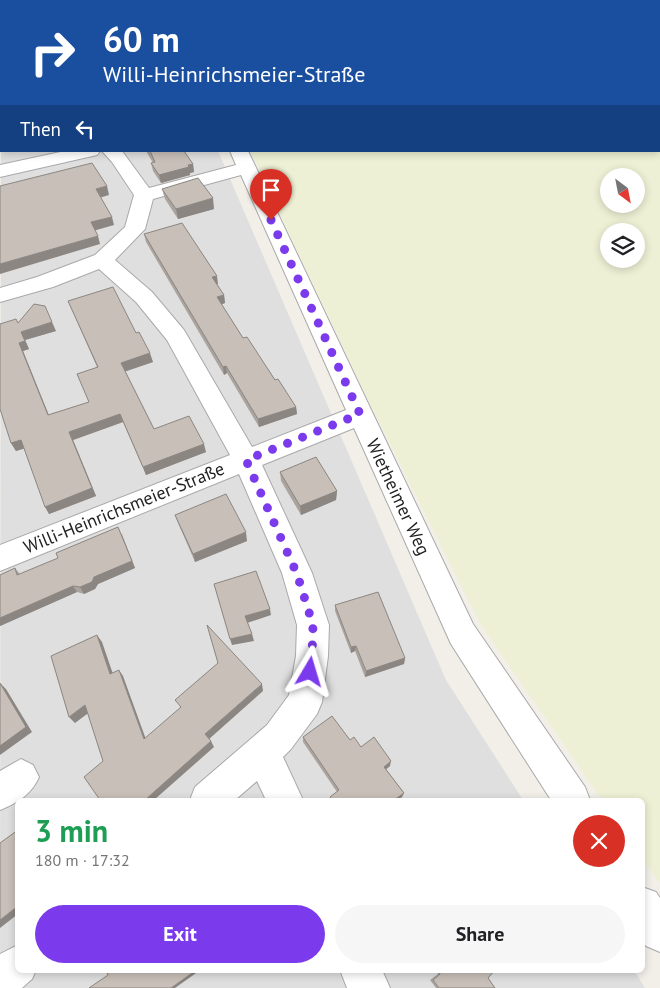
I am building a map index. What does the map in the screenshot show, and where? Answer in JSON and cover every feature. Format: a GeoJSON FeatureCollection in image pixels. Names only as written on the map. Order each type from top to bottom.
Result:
{"type":"FeatureCollection","features":[{"type":"Feature","properties":{"kind":"street"},"geometry":{"type":"LineString","coordinates":[[0,171],[86,152]]}},
{"type":"Feature","properties":{"kind":"street"},"geometry":{"type":"LineString","coordinates":[[112,152],[119,158],[144,195]]}},
{"type":"Feature","properties":{"kind":"street"},"geometry":{"type":"LineString","coordinates":[[144,195],[243,159]]}},
{"type":"Feature","properties":{"kind":"street","name":"Wietheimer Weg"},"geometry":{"type":"LineString","coordinates":[[243,159],[462,634],[571,798]]}},
{"type":"Feature","properties":{"kind":"street"},"geometry":{"type":"LineString","coordinates":[[0,295],[45,282],[102,260],[134,229],[144,195]]}},
{"type":"Feature","properties":{"kind":"street"},"geometry":{"type":"LineString","coordinates":[[102,260],[144,297],[176,336],[246,460],[297,574],[313,625],[312,656],[304,702],[279,737],[210,798]]}},
{"type":"Feature","properties":{"kind":"street","name":"Willi-Heinrichsmeier-Straße"},"geometry":{"type":"LineString","coordinates":[[0,558],[360,414]]}},
{"type":"Feature","properties":{"kind":"street"},"geometry":{"type":"LineString","coordinates":[[262,753],[282,792]]}},
{"type":"Feature","properties":{"kind":"street"},"geometry":{"type":"LineString","coordinates":[[645,910],[660,932]]}},
{"type":"Feature","properties":{"kind":"street"},"geometry":{"type":"LineString","coordinates":[[0,980],[15,968]]}},
{"type":"Feature","properties":{"kind":"street"},"geometry":{"type":"LineString","coordinates":[[362,973],[369,988]]}},
{"type":"Feature","properties":{"kind":"shaded area"},"geometry":{"type":"Polygon","coordinates":[[[1,152],[218,152],[446,680],[522,798],[15,798],[15,973],[636,973],[645,988],[0,988],[1,152]]]}},
{"type":"Feature","properties":{"kind":"green space"},"geometry":{"type":"Polygon","coordinates":[[[250,152],[660,152],[660,884],[645,862],[645,798],[601,798],[481,625],[373,410],[250,152]]]}},
{"type":"Feature","properties":{"kind":"building"},"geometry":{"type":"Polygon","coordinates":[[[150,152],[185,152],[193,164],[188,165],[189,167],[159,175],[151,163],[155,162],[150,152]]]}},
{"type":"Feature","properties":{"kind":"building"},"geometry":{"type":"Polygon","coordinates":[[[92,163],[107,186],[96,189],[112,217],[91,222],[98,236],[0,264],[0,186],[92,163]]]}},
{"type":"Feature","properties":{"kind":"building"},"geometry":{"type":"Polygon","coordinates":[[[198,178],[213,198],[176,209],[162,189],[198,178]]]}},
{"type":"Feature","properties":{"kind":"building"},"geometry":{"type":"Polygon","coordinates":[[[182,223],[217,276],[212,277],[224,295],[217,297],[243,338],[247,337],[275,380],[278,379],[296,407],[258,419],[226,366],[223,367],[144,234],[182,223]]]}},
{"type":"Feature","properties":{"kind":"building"},"geometry":{"type":"Polygon","coordinates":[[[113,287],[136,333],[139,332],[150,353],[121,363],[154,429],[189,416],[204,444],[143,467],[120,414],[69,432],[92,488],[45,507],[21,440],[11,443],[0,409],[0,324],[16,319],[18,323],[34,304],[45,306],[52,322],[21,332],[25,341],[19,343],[48,415],[89,402],[77,374],[98,367],[68,301],[113,287]]]}},
{"type":"Feature","properties":{"kind":"building"},"geometry":{"type":"Polygon","coordinates":[[[316,457],[337,491],[300,506],[280,472],[316,457]]]}},
{"type":"Feature","properties":{"kind":"building"},"geometry":{"type":"Polygon","coordinates":[[[226,494],[246,532],[193,554],[175,515],[226,494]]]}},
{"type":"Feature","properties":{"kind":"building"},"geometry":{"type":"Polygon","coordinates":[[[118,527],[132,561],[94,577],[92,582],[80,587],[73,586],[0,618],[0,575],[15,568],[17,575],[58,558],[56,553],[118,527]]]}},
{"type":"Feature","properties":{"kind":"building"},"geometry":{"type":"Polygon","coordinates":[[[256,571],[270,609],[245,616],[252,634],[230,639],[214,584],[256,571]]]}},
{"type":"Feature","properties":{"kind":"building"},"geometry":{"type":"Polygon","coordinates":[[[378,592],[405,658],[366,671],[356,646],[351,647],[335,605],[378,592]]]}},
{"type":"Feature","properties":{"kind":"building"},"geometry":{"type":"Polygon","coordinates":[[[207,625],[262,684],[205,734],[211,741],[147,798],[99,798],[84,777],[103,761],[85,705],[69,717],[51,656],[97,635],[110,674],[119,670],[144,739],[181,707],[175,700],[218,663],[207,625]]]}},
{"type":"Feature","properties":{"kind":"building"},"geometry":{"type":"Polygon","coordinates":[[[0,683],[26,727],[0,746],[0,683]]]}},
{"type":"Feature","properties":{"kind":"building"},"geometry":{"type":"Polygon","coordinates":[[[332,716],[350,740],[354,737],[361,747],[374,737],[391,761],[384,767],[404,793],[397,798],[331,798],[339,790],[303,737],[332,716]]]}},
{"type":"Feature","properties":{"kind":"building"},"geometry":{"type":"Polygon","coordinates":[[[15,832],[15,908],[0,920],[0,843],[15,832]]]}},
{"type":"Feature","properties":{"kind":"building"},"geometry":{"type":"Polygon","coordinates":[[[107,973],[192,973],[171,988],[89,988],[108,975],[107,973]]]}},
{"type":"Feature","properties":{"kind":"building"},"geometry":{"type":"Polygon","coordinates":[[[492,973],[488,978],[495,988],[439,988],[433,980],[440,974],[492,973]]]}},
{"type":"Feature","properties":{"kind":"route"},"geometry":{"type":"LineString","coordinates":[[271,220],[360,414],[246,460],[297,574],[313,625],[310,672]]}}]}
